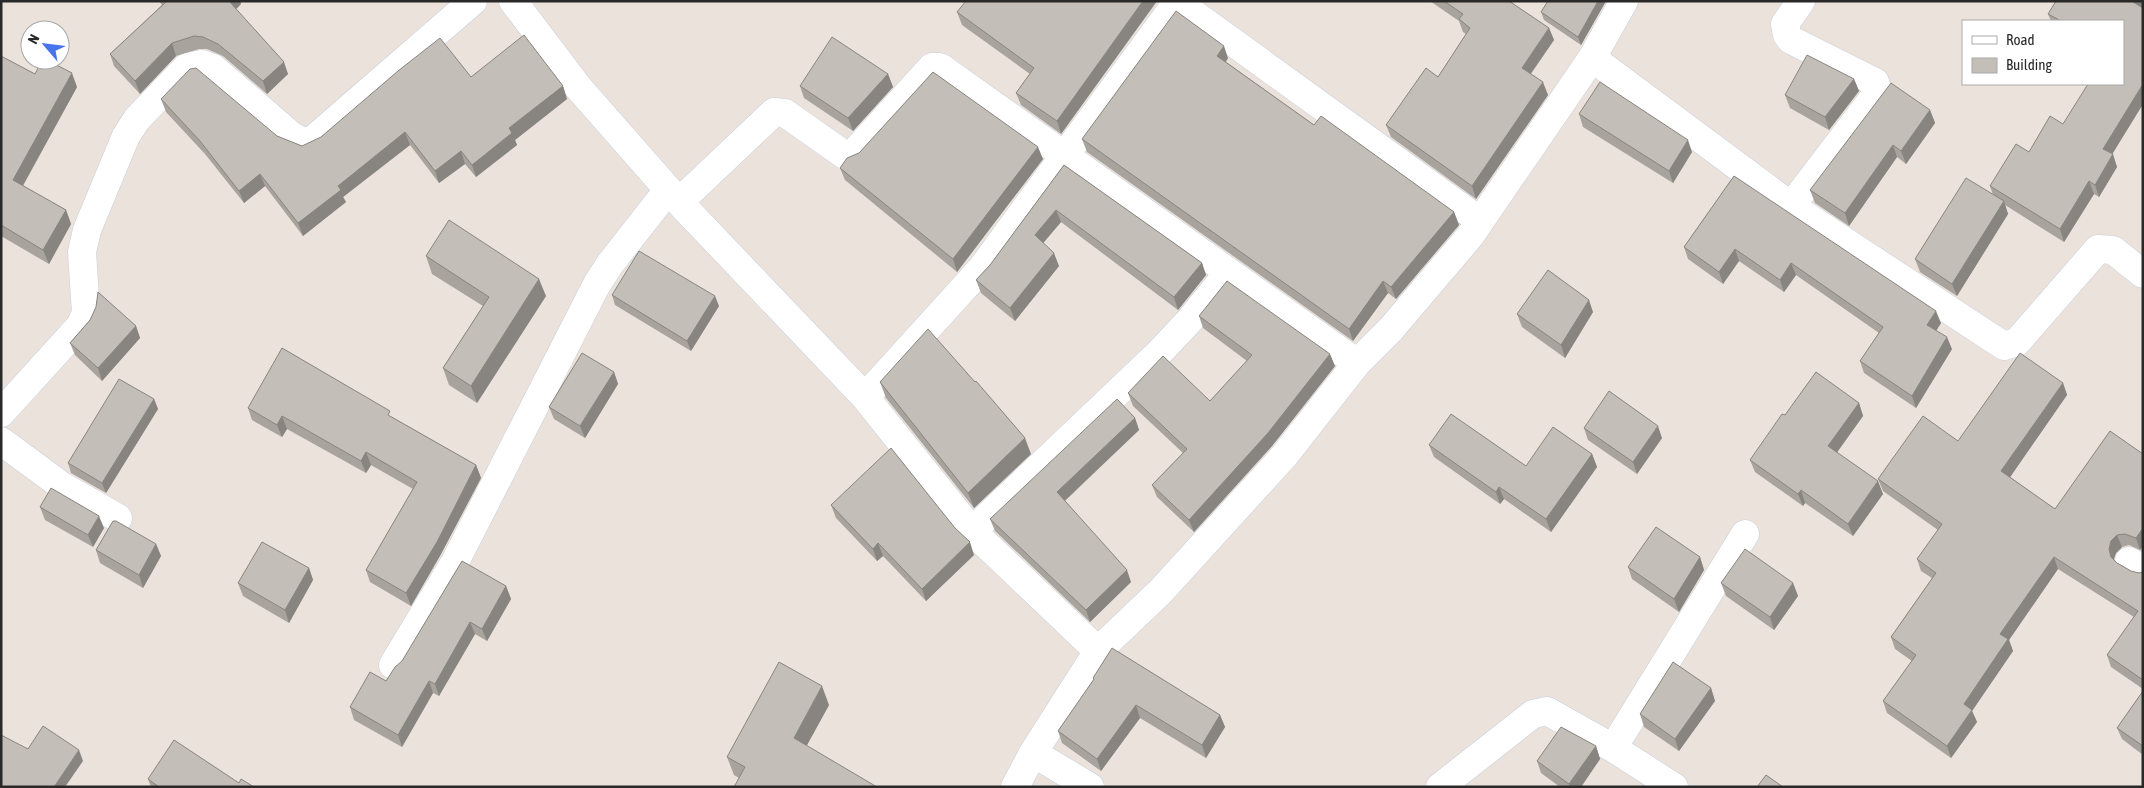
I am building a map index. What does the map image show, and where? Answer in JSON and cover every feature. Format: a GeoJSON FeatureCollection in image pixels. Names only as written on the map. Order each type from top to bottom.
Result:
{"type":"FeatureCollection","features":[{"type":"Feature","properties":{"kind":"street"},"geometry":{"type":"LineString","coordinates":[[1,413],[80,326],[86,313],[82,252],[87,230],[119,150],[137,119],[187,67],[202,64],[213,68],[292,136],[306,143],[315,138],[473,1]]}},
{"type":"Feature","properties":{"kind":"street"},"geometry":{"type":"LineString","coordinates":[[513,1],[578,87],[673,196],[865,397],[972,532],[1098,651]]}},
{"type":"Feature","properties":{"kind":"street"},"geometry":{"type":"LineString","coordinates":[[1015,787],[1033,753],[1098,651],[1161,591],[1284,456],[1357,363],[1391,329],[1470,236],[1479,220],[1592,58],[1624,1]]}},
{"type":"Feature","properties":{"kind":"street"},"geometry":{"type":"LineString","coordinates":[[1791,206],[1878,92],[1875,82],[1791,40],[1787,35],[1785,24],[1801,1]]}},
{"type":"Feature","properties":{"kind":"street"},"geometry":{"type":"LineString","coordinates":[[865,397],[982,268],[1177,2],[1479,220]]}},
{"type":"Feature","properties":{"kind":"street"},"geometry":{"type":"LineString","coordinates":[[1592,58],[1791,206],[2004,346],[2017,342],[2098,249],[2113,250],[2143,274]]}},
{"type":"Feature","properties":{"kind":"street"},"geometry":{"type":"LineString","coordinates":[[393,665],[455,562],[597,284],[610,264],[673,196],[774,112],[779,111],[846,156],[852,155],[932,67],[943,68],[1357,363]]}},
{"type":"Feature","properties":{"kind":"street"},"geometry":{"type":"LineString","coordinates":[[972,532],[1157,355],[1190,320],[1229,272]]}},
{"type":"Feature","properties":{"kind":"street"},"geometry":{"type":"LineString","coordinates":[[1,441],[62,486],[118,518]]}},
{"type":"Feature","properties":{"kind":"street"},"geometry":{"type":"LineString","coordinates":[[1613,748],[1745,534]]}},
{"type":"Feature","properties":{"kind":"street"},"geometry":{"type":"LineString","coordinates":[[1440,787],[1532,714],[1539,712],[1553,713],[1674,787]]}},
{"type":"Feature","properties":{"kind":"street"},"geometry":{"type":"LineString","coordinates":[[1033,753],[1090,787]]}},
{"type":"Feature","properties":{"kind":"building"},"geometry":{"type":"Polygon","coordinates":[[[165,1],[229,1],[284,62],[263,81],[218,44],[203,37],[194,36],[172,43],[135,81],[110,54],[165,1]]]}},
{"type":"Feature","properties":{"kind":"building"},"geometry":{"type":"Polygon","coordinates":[[[966,1],[1143,1],[1057,121],[1016,93],[1034,68],[957,12],[966,1]]]}},
{"type":"Feature","properties":{"kind":"building"},"geometry":{"type":"Polygon","coordinates":[[[1444,1],[1509,1],[1549,28],[1522,68],[1543,82],[1472,186],[1386,125],[1426,68],[1438,77],[1470,28],[1459,19],[1463,14],[1444,1]]]}},
{"type":"Feature","properties":{"kind":"building"},"geometry":{"type":"Polygon","coordinates":[[[1548,1],[1598,1],[1578,37],[1541,12],[1548,1]]]}},
{"type":"Feature","properties":{"kind":"building"},"geometry":{"type":"Polygon","coordinates":[[[2056,1],[2134,1],[2143,8],[2143,84],[2103,149],[2113,154],[2095,185],[2089,181],[2060,229],[1990,186],[2016,144],[2029,152],[2050,116],[2063,124],[2087,85],[2124,85],[2124,20],[2059,20],[2048,14],[2056,1]]]}},
{"type":"Feature","properties":{"kind":"building"},"geometry":{"type":"Polygon","coordinates":[[[1176,11],[1224,46],[1217,56],[1314,125],[1321,116],[1454,212],[1391,287],[1383,281],[1349,329],[1082,139],[1176,11]]]}},
{"type":"Feature","properties":{"kind":"building"},"geometry":{"type":"Polygon","coordinates":[[[524,35],[563,86],[509,128],[512,133],[472,165],[461,151],[435,171],[405,132],[338,186],[341,190],[298,223],[260,174],[239,191],[200,141],[161,99],[190,69],[196,68],[277,136],[302,146],[321,137],[440,38],[471,77],[524,35]]]}},
{"type":"Feature","properties":{"kind":"building"},"geometry":{"type":"Polygon","coordinates":[[[832,37],[888,74],[848,118],[800,86],[832,37]]]}},
{"type":"Feature","properties":{"kind":"building"},"geometry":{"type":"Polygon","coordinates":[[[1807,55],[1854,79],[1825,117],[1785,95],[1807,55]]]}},
{"type":"Feature","properties":{"kind":"building"},"geometry":{"type":"Polygon","coordinates":[[[1,56],[20,66],[20,70],[27,70],[35,74],[37,70],[66,70],[72,73],[13,180],[66,210],[43,250],[1,225],[1,56]]]}},
{"type":"Feature","properties":{"kind":"building"},"geometry":{"type":"Polygon","coordinates":[[[933,72],[1038,147],[953,259],[840,168],[847,158],[859,153],[933,72]]]}},
{"type":"Feature","properties":{"kind":"building"},"geometry":{"type":"Polygon","coordinates":[[[1600,82],[1688,140],[1669,171],[1579,114],[1600,82]]]}},
{"type":"Feature","properties":{"kind":"building"},"geometry":{"type":"Polygon","coordinates":[[[1891,83],[1930,110],[1901,151],[1893,145],[1845,213],[1810,190],[1891,83]]]}},
{"type":"Feature","properties":{"kind":"building"},"geometry":{"type":"Polygon","coordinates":[[[1064,165],[1202,263],[1174,297],[1056,210],[1035,235],[1054,253],[1010,308],[976,280],[990,265],[1064,165]]]}},
{"type":"Feature","properties":{"kind":"building"},"geometry":{"type":"Polygon","coordinates":[[[1734,176],[1936,311],[1927,325],[1947,337],[1912,396],[1860,361],[1883,327],[1791,263],[1780,280],[1735,249],[1719,272],[1684,247],[1734,176]]]}},
{"type":"Feature","properties":{"kind":"building"},"geometry":{"type":"Polygon","coordinates":[[[1966,178],[2004,201],[1952,284],[1915,259],[1966,178]]]}},
{"type":"Feature","properties":{"kind":"building"},"geometry":{"type":"Polygon","coordinates":[[[449,220],[539,279],[471,386],[443,368],[489,297],[426,256],[449,220]]]}},
{"type":"Feature","properties":{"kind":"building"},"geometry":{"type":"Polygon","coordinates":[[[639,251],[715,296],[687,341],[612,295],[639,251]]]}},
{"type":"Feature","properties":{"kind":"building"},"geometry":{"type":"Polygon","coordinates":[[[1548,270],[1589,300],[1561,345],[1517,314],[1548,270]]]}},
{"type":"Feature","properties":{"kind":"building"},"geometry":{"type":"Polygon","coordinates":[[[1227,281],[1330,354],[1268,433],[1189,520],[1152,485],[1187,449],[1128,393],[1163,356],[1210,401],[1252,355],[1199,316],[1227,281]]]}},
{"type":"Feature","properties":{"kind":"building"},"geometry":{"type":"Polygon","coordinates":[[[98,292],[136,326],[98,368],[70,343],[90,320],[96,307],[98,292]]]}},
{"type":"Feature","properties":{"kind":"building"},"geometry":{"type":"Polygon","coordinates":[[[928,329],[1025,438],[968,493],[880,382],[928,329]]]}},
{"type":"Feature","properties":{"kind":"building"},"geometry":{"type":"Polygon","coordinates":[[[282,348],[390,411],[388,415],[476,465],[437,542],[406,593],[366,570],[417,482],[366,452],[361,461],[282,416],[277,425],[248,408],[282,348]]]}},
{"type":"Feature","properties":{"kind":"building"},"geometry":{"type":"Polygon","coordinates":[[[582,353],[614,372],[580,426],[549,407],[582,353]]]}},
{"type":"Feature","properties":{"kind":"building"},"geometry":{"type":"Polygon","coordinates":[[[2020,353],[2063,383],[2001,471],[2055,509],[2110,431],[2143,454],[2143,528],[2136,538],[2125,534],[2117,535],[2111,541],[2109,549],[2111,557],[2117,563],[2131,571],[2143,572],[2143,680],[2107,655],[2138,611],[2054,557],[2000,634],[2008,639],[1964,704],[1972,710],[1947,746],[1883,701],[1916,655],[1891,637],[1936,573],[1917,559],[1942,524],[1878,479],[1923,416],[1958,441],[2020,353]]]}},
{"type":"Feature","properties":{"kind":"building"},"geometry":{"type":"Polygon","coordinates":[[[1816,372],[1859,403],[1828,446],[1878,481],[1848,524],[1801,490],[1798,494],[1750,460],[1782,414],[1785,415],[1816,372]]]}},
{"type":"Feature","properties":{"kind":"building"},"geometry":{"type":"Polygon","coordinates":[[[119,379],[154,399],[102,483],[68,463],[119,379]]]}},
{"type":"Feature","properties":{"kind":"building"},"geometry":{"type":"Polygon","coordinates":[[[1609,391],[1658,426],[1633,462],[1584,428],[1609,391]]]}},
{"type":"Feature","properties":{"kind":"building"},"geometry":{"type":"Polygon","coordinates":[[[1117,399],[1135,418],[1057,492],[1127,570],[1086,610],[990,519],[1117,399]]]}},
{"type":"Feature","properties":{"kind":"building"},"geometry":{"type":"Polygon","coordinates":[[[1451,414],[1526,466],[1553,427],[1592,454],[1546,519],[1499,487],[1496,492],[1429,445],[1451,414]]]}},
{"type":"Feature","properties":{"kind":"building"},"geometry":{"type":"Polygon","coordinates":[[[891,448],[955,528],[970,542],[922,589],[878,543],[873,549],[831,505],[891,448]]]}},
{"type":"Feature","properties":{"kind":"building"},"geometry":{"type":"Polygon","coordinates":[[[51,488],[99,516],[88,535],[40,507],[51,488]]]}},
{"type":"Feature","properties":{"kind":"building"},"geometry":{"type":"Polygon","coordinates":[[[113,521],[156,544],[139,575],[96,550],[113,521]]]}},
{"type":"Feature","properties":{"kind":"building"},"geometry":{"type":"Polygon","coordinates":[[[1656,527],[1700,557],[1674,599],[1628,567],[1656,527]]]}},
{"type":"Feature","properties":{"kind":"building"},"geometry":{"type":"Polygon","coordinates":[[[262,542],[309,568],[285,610],[238,583],[262,542]]]}},
{"type":"Feature","properties":{"kind":"building"},"geometry":{"type":"Polygon","coordinates":[[[1745,549],[1793,583],[1770,617],[1721,583],[1745,549]]]}},
{"type":"Feature","properties":{"kind":"building"},"geometry":{"type":"Polygon","coordinates":[[[462,561],[506,586],[482,629],[470,622],[435,684],[429,681],[398,735],[350,707],[370,672],[386,681],[395,667],[402,661],[462,561]]]}},
{"type":"Feature","properties":{"kind":"building"},"geometry":{"type":"Polygon","coordinates":[[[1112,648],[1220,715],[1202,745],[1136,705],[1097,759],[1058,731],[1094,679],[1112,648]]]}},
{"type":"Feature","properties":{"kind":"building"},"geometry":{"type":"Polygon","coordinates":[[[779,662],[822,686],[794,738],[877,787],[734,787],[745,767],[727,757],[779,662]]]}},
{"type":"Feature","properties":{"kind":"building"},"geometry":{"type":"Polygon","coordinates":[[[1673,662],[1711,688],[1675,739],[1640,714],[1673,662]]]}},
{"type":"Feature","properties":{"kind":"building"},"geometry":{"type":"Polygon","coordinates":[[[2143,691],[2143,746],[2117,728],[2143,691]]]}},
{"type":"Feature","properties":{"kind":"building"},"geometry":{"type":"Polygon","coordinates":[[[43,726],[79,750],[54,787],[1,787],[1,735],[28,749],[43,726]]]}},
{"type":"Feature","properties":{"kind":"building"},"geometry":{"type":"Polygon","coordinates":[[[1561,727],[1596,746],[1569,784],[1537,761],[1561,727]]]}},
{"type":"Feature","properties":{"kind":"building"},"geometry":{"type":"Polygon","coordinates":[[[174,740],[239,783],[241,779],[254,787],[159,787],[148,779],[174,740]]]}},
{"type":"Feature","properties":{"kind":"building"},"geometry":{"type":"Polygon","coordinates":[[[1766,775],[1783,787],[1757,787],[1766,775]]]}}]}
